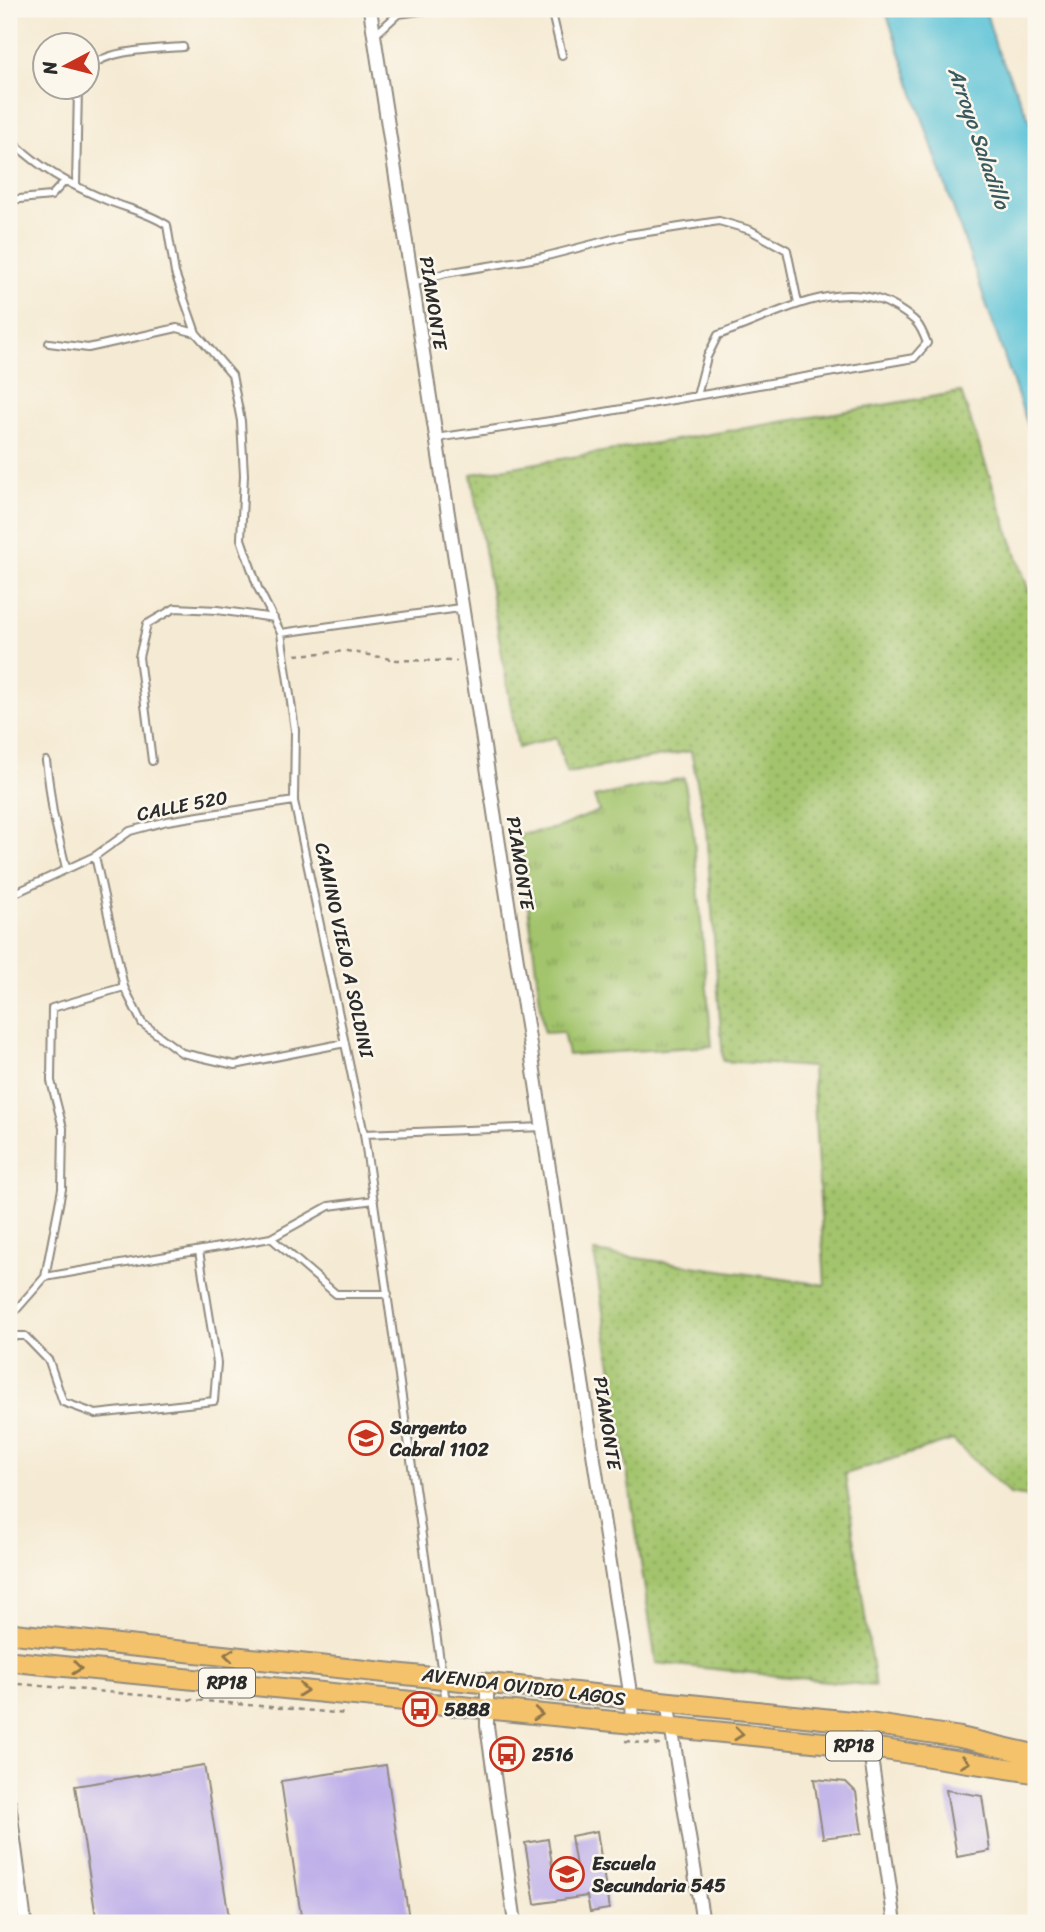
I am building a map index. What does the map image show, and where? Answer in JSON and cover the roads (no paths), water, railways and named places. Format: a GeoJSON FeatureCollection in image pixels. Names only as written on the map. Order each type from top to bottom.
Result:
{"type":"FeatureCollection","features":[{"type":"Feature","properties":{"kind":"main road","name":"AVENIDA OVIDIO LAGOS"},"geometry":{"type":"LineString","coordinates":[[9,1633],[866,1723],[958,1737],[1036,1755]]}},
{"type":"Feature","properties":{"kind":"main road","name":"AVENIDA OVIDIO LAGOS"},"geometry":{"type":"LineString","coordinates":[[9,1661],[632,1723],[673,1737],[868,1747],[1036,1773]]}},
{"type":"Feature","properties":{"kind":"street","name":"PIAMONTE"},"geometry":{"type":"LineString","coordinates":[[370,9],[460,608],[631,1699],[632,1723]]}},
{"type":"Feature","properties":{"kind":"street"},"geometry":{"type":"LineString","coordinates":[[487,1682],[487,1709],[515,1923]]}},
{"type":"Feature","properties":{"kind":"street"},"geometry":{"type":"LineString","coordinates":[[667,1701],[703,1923]]}},
{"type":"Feature","properties":{"kind":"street"},"geometry":{"type":"LineString","coordinates":[[866,1723],[895,1923]]}},
{"type":"Feature","properties":{"kind":"street"},"geometry":{"type":"LineString","coordinates":[[9,1802],[25,1923]]}},
{"type":"Feature","properties":{"kind":"lane"},"geometry":{"type":"LineString","coordinates":[[374,36],[398,14],[435,9]]}},
{"type":"Feature","properties":{"kind":"lane"},"geometry":{"type":"LineString","coordinates":[[551,9],[562,55]]}},
{"type":"Feature","properties":{"kind":"lane"},"geometry":{"type":"LineString","coordinates":[[102,61],[121,53],[183,47]]}},
{"type":"Feature","properties":{"kind":"lane"},"geometry":{"type":"LineString","coordinates":[[9,139],[44,170],[76,186],[78,102]]}},
{"type":"Feature","properties":{"kind":"lane"},"geometry":{"type":"LineString","coordinates":[[9,200],[51,196],[65,181]]}},
{"type":"Feature","properties":{"kind":"lane","name":"CAMINO VIEJO A SOLDINI"},"geometry":{"type":"LineString","coordinates":[[76,186],[110,202],[150,214],[167,225],[175,273],[196,333],[232,375],[241,421],[244,475],[241,539],[258,588],[281,633],[286,656],[295,730],[294,801],[364,1134],[446,1704]]}},
{"type":"Feature","properties":{"kind":"lane"},"geometry":{"type":"LineString","coordinates":[[411,284],[446,273],[542,257],[628,235],[719,220],[750,230],[787,250],[798,303]]}},
{"type":"Feature","properties":{"kind":"lane"},"geometry":{"type":"LineString","coordinates":[[435,438],[697,396],[914,358],[927,343],[920,322],[882,299],[847,294],[798,303],[762,321],[718,335],[707,357],[697,396]]}},
{"type":"Feature","properties":{"kind":"lane"},"geometry":{"type":"LineString","coordinates":[[49,343],[88,348],[177,328],[196,333]]}},
{"type":"Feature","properties":{"kind":"lane"},"geometry":{"type":"LineString","coordinates":[[152,761],[139,657],[147,624],[175,608],[217,610],[274,618]]}},
{"type":"Feature","properties":{"kind":"lane"},"geometry":{"type":"LineString","coordinates":[[281,633],[460,608]]}},
{"type":"Feature","properties":{"kind":"lane"},"geometry":{"type":"LineString","coordinates":[[46,761],[53,813],[66,868]]}},
{"type":"Feature","properties":{"kind":"lane","name":"CALLE 520"},"geometry":{"type":"LineString","coordinates":[[9,897],[95,856],[130,831],[166,821],[294,801]]}},
{"type":"Feature","properties":{"kind":"lane"},"geometry":{"type":"LineString","coordinates":[[95,856],[124,987],[142,1023],[183,1053],[235,1065],[345,1043]]}},
{"type":"Feature","properties":{"kind":"lane"},"geometry":{"type":"LineString","coordinates":[[9,1318],[45,1277],[62,1189],[63,1128],[51,1081],[52,1008],[124,987]]}},
{"type":"Feature","properties":{"kind":"lane"},"geometry":{"type":"LineString","coordinates":[[364,1134],[543,1127]]}},
{"type":"Feature","properties":{"kind":"lane"},"geometry":{"type":"LineString","coordinates":[[45,1277],[271,1238],[329,1206],[374,1200]]}},
{"type":"Feature","properties":{"kind":"lane"},"geometry":{"type":"LineString","coordinates":[[271,1238],[335,1294],[388,1294]]}},
{"type":"Feature","properties":{"kind":"lane"},"geometry":{"type":"LineString","coordinates":[[9,1336],[25,1336],[50,1361],[63,1402],[96,1414],[214,1401],[218,1363],[199,1251]]}},
{"type":"Feature","properties":{"kind":"water","name":"Arroyo Saladillo"},"geometry":{"type":"Polygon","coordinates":[[[885,9],[985,9],[996,47],[1036,134],[1036,449],[885,9]]]}},
{"type":"Feature","properties":{"kind":"place","name":"Sargento Cabral 1102"},"geometry":{"type":"Point","coordinates":[366,1438]}},
{"type":"Feature","properties":{"kind":"place","name":"5888"},"geometry":{"type":"Point","coordinates":[420,1709]}},
{"type":"Feature","properties":{"kind":"place","name":"2516"},"geometry":{"type":"Point","coordinates":[507,1754]}},
{"type":"Feature","properties":{"kind":"place","name":"Escuela Secundaria 545"},"geometry":{"type":"Point","coordinates":[567,1874]}}]}
